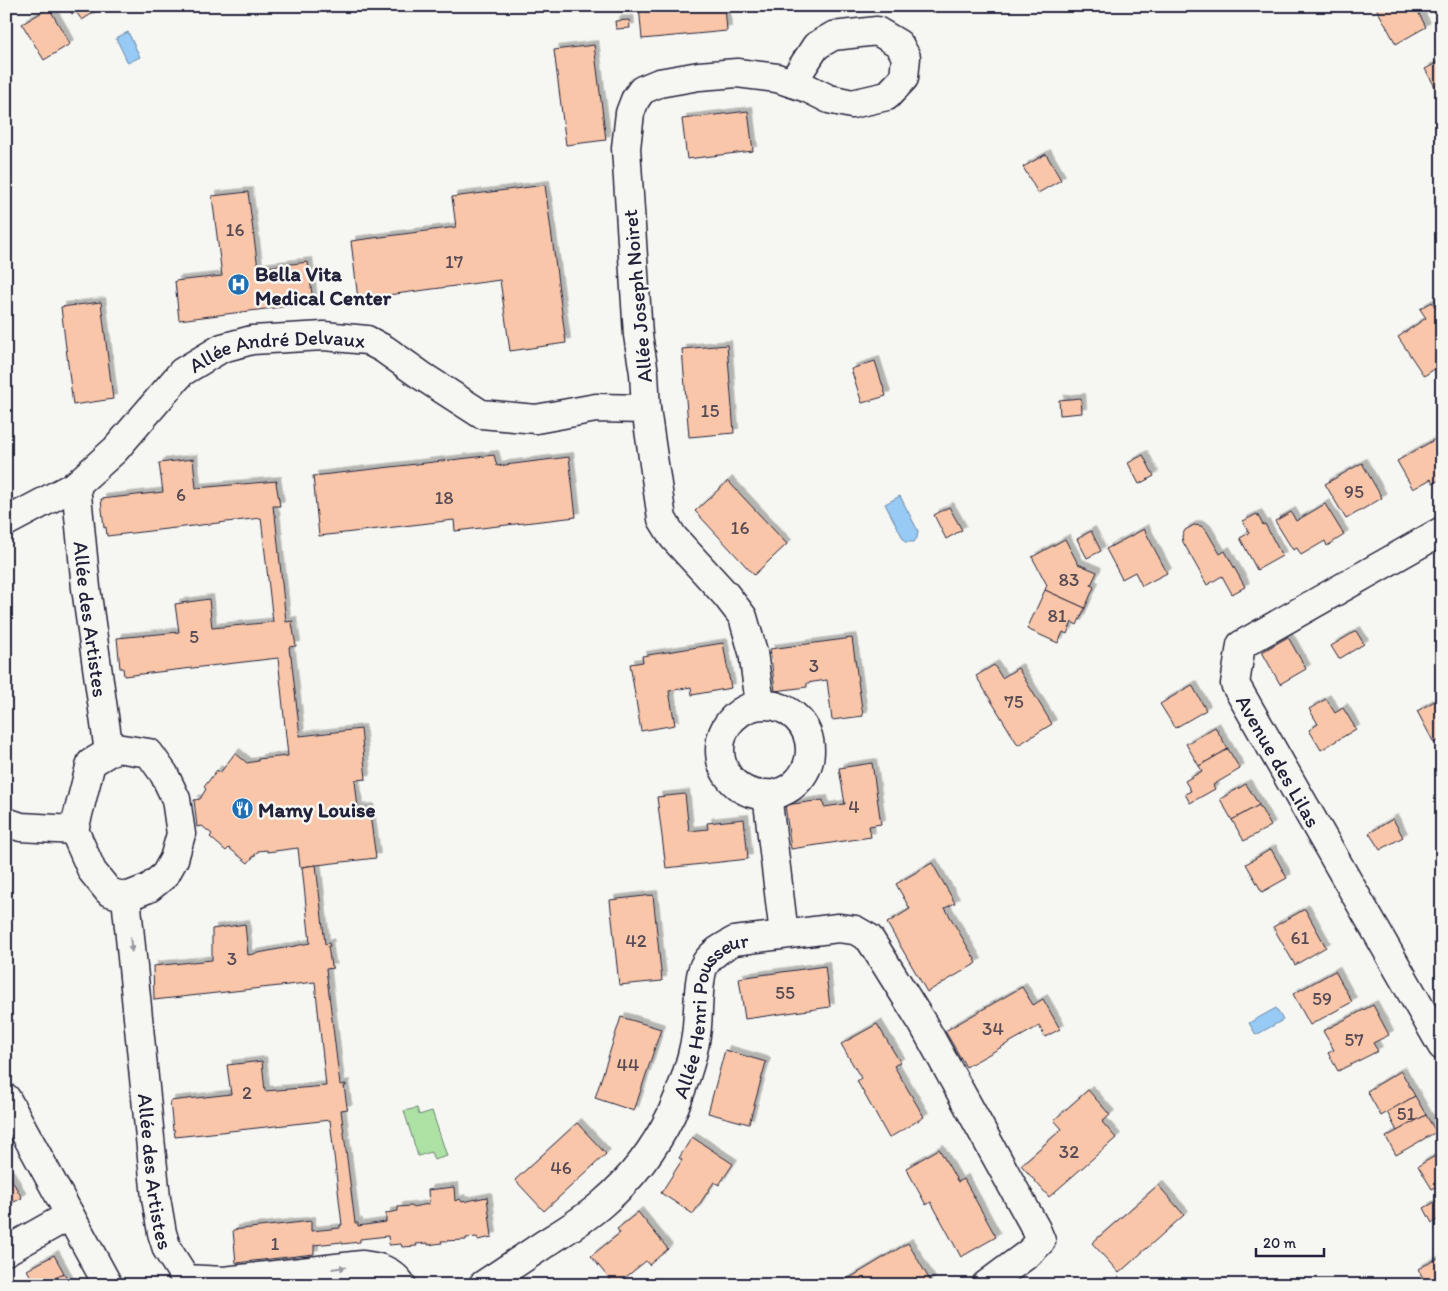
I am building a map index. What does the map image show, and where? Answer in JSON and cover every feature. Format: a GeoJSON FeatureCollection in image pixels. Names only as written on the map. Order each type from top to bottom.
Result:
{"type":"FeatureCollection","features":[{"type":"Feature","properties":{"kind":"street","name":"Allée Joseph Noiret"},"geometry":{"type":"LineString","coordinates":[[760,704],[753,652],[743,617],[726,595],[673,537],[662,519],[646,410],[644,374],[638,335],[626,148],[630,113],[635,100],[642,90],[659,83],[700,76],[737,73],[776,78],[792,83]]}},
{"type":"Feature","properties":{"kind":"street","name":"Allée André Delvaux"},"geometry":{"type":"LineString","coordinates":[[6,522],[76,485],[115,450],[182,372],[222,348],[252,340],[324,336],[367,340],[384,349],[481,414],[536,419],[596,408],[646,410]]}},
{"type":"Feature","properties":{"kind":"street","name":"Allée des Artistes"},"geometry":{"type":"LineString","coordinates":[[76,485],[86,588],[109,752]]}},
{"type":"Feature","properties":{"kind":"street","name":"Avenue des Lilas"},"geometry":{"type":"LineString","coordinates":[[1442,532],[1241,645],[1235,684],[1442,1046]]}},
{"type":"Feature","properties":{"kind":"street"},"geometry":{"type":"LineString","coordinates":[[760,704],[778,706],[795,715],[806,730],[811,748],[808,766],[799,782],[783,793],[768,794],[743,791],[726,776],[719,754],[722,731],[738,712],[760,704]]}},
{"type":"Feature","properties":{"kind":"street"},"geometry":{"type":"LineString","coordinates":[[116,748],[149,753],[164,774],[176,799],[181,834],[174,859],[165,876],[149,888],[126,897],[109,892],[92,871],[74,830],[91,763],[109,752],[116,748]]}},
{"type":"Feature","properties":{"kind":"street"},"geometry":{"type":"LineString","coordinates":[[768,794],[784,934]]}},
{"type":"Feature","properties":{"kind":"street"},"geometry":{"type":"LineString","coordinates":[[6,822],[21,827],[74,830]]}},
{"type":"Feature","properties":{"kind":"street","name":"Allée des Artistes"},"geometry":{"type":"LineString","coordinates":[[126,897],[156,1198],[162,1233],[167,1249],[186,1278],[224,1280],[362,1265],[388,1270],[402,1285]]}},
{"type":"Feature","properties":{"kind":"street","name":"Allée Henri Pousseur"},"geometry":{"type":"LineString","coordinates":[[485,1284],[568,1230],[602,1204],[627,1179],[653,1146],[671,1115],[685,1077],[696,1037],[701,980],[704,966],[708,961],[721,948],[734,941],[838,928],[855,930],[869,938],[923,1024],[1034,1224],[1041,1241],[1016,1264],[986,1285]]}},
{"type":"Feature","properties":{"kind":"street"},"geometry":{"type":"LineString","coordinates":[[6,1098],[108,1285]]}},
{"type":"Feature","properties":{"kind":"street"},"geometry":{"type":"LineString","coordinates":[[6,1251],[70,1215]]}},
{"type":"Feature","properties":{"kind":"green space"},"geometry":{"type":"Polygon","coordinates":[[[417,1108],[419,1115],[432,1111],[447,1156],[434,1160],[431,1152],[418,1156],[404,1111],[417,1108]]]}},
{"type":"Feature","properties":{"kind":"water"},"geometry":{"type":"Polygon","coordinates":[[[128,32],[140,57],[128,63],[116,38],[128,32]]]}},
{"type":"Feature","properties":{"kind":"water"},"geometry":{"type":"Polygon","coordinates":[[[900,496],[918,531],[914,542],[905,542],[885,504],[900,496]]]}},
{"type":"Feature","properties":{"kind":"water"},"geometry":{"type":"Polygon","coordinates":[[[1276,1008],[1283,1020],[1256,1035],[1249,1023],[1276,1008]]]}},
{"type":"Feature","properties":{"kind":"building"},"geometry":{"type":"Polygon","coordinates":[[[67,6],[104,6],[82,20],[76,12],[72,14],[67,6]]]}},
{"type":"Feature","properties":{"kind":"building"},"geometry":{"type":"Polygon","coordinates":[[[639,6],[725,6],[727,31],[642,39],[639,6]]]}},
{"type":"Feature","properties":{"kind":"building"},"geometry":{"type":"Polygon","coordinates":[[[793,6],[816,6],[816,9],[793,10],[793,6]]]}},
{"type":"Feature","properties":{"kind":"building"},"geometry":{"type":"Polygon","coordinates":[[[1375,6],[1415,6],[1426,27],[1396,44],[1375,6]]]}},
{"type":"Feature","properties":{"kind":"building"},"geometry":{"type":"Polygon","coordinates":[[[49,8],[70,44],[44,60],[22,24],[49,8]]]}},
{"type":"Feature","properties":{"kind":"building"},"geometry":{"type":"Polygon","coordinates":[[[629,20],[630,28],[616,29],[615,21],[629,20]]]}},
{"type":"Feature","properties":{"kind":"building"},"geometry":{"type":"Polygon","coordinates":[[[594,45],[606,140],[566,145],[554,50],[594,45]]]}},
{"type":"Feature","properties":{"kind":"building"},"geometry":{"type":"Polygon","coordinates":[[[1442,60],[1442,99],[1425,69],[1442,60]]]}},
{"type":"Feature","properties":{"kind":"building"},"geometry":{"type":"Polygon","coordinates":[[[748,111],[753,151],[687,159],[682,119],[748,111]]]}},
{"type":"Feature","properties":{"kind":"building"},"geometry":{"type":"Polygon","coordinates":[[[1046,154],[1061,180],[1038,193],[1023,167],[1046,154]]]}},
{"type":"Feature","properties":{"kind":"building"},"geometry":{"type":"Polygon","coordinates":[[[545,185],[566,343],[510,351],[500,280],[358,299],[351,241],[456,227],[452,197],[545,185]]]}},
{"type":"Feature","properties":{"kind":"building"},"geometry":{"type":"Polygon","coordinates":[[[248,192],[258,268],[308,262],[313,303],[179,320],[175,281],[222,276],[212,196],[248,192]]]}},
{"type":"Feature","properties":{"kind":"building"},"geometry":{"type":"Polygon","coordinates":[[[101,302],[113,399],[73,405],[61,307],[101,302]]]}},
{"type":"Feature","properties":{"kind":"building"},"geometry":{"type":"Polygon","coordinates":[[[1432,302],[1442,318],[1442,364],[1424,376],[1398,337],[1426,318],[1420,309],[1432,302]]]}},
{"type":"Feature","properties":{"kind":"building"},"geometry":{"type":"Polygon","coordinates":[[[727,345],[734,433],[689,437],[682,349],[727,345]]]}},
{"type":"Feature","properties":{"kind":"building"},"geometry":{"type":"Polygon","coordinates":[[[875,361],[886,396],[862,403],[851,369],[875,361]]]}},
{"type":"Feature","properties":{"kind":"building"},"geometry":{"type":"Polygon","coordinates":[[[1081,398],[1082,413],[1060,415],[1059,400],[1081,398]]]}},
{"type":"Feature","properties":{"kind":"building"},"geometry":{"type":"Polygon","coordinates":[[[1442,436],[1442,453],[1434,440],[1442,436]]]}},
{"type":"Feature","properties":{"kind":"building"},"geometry":{"type":"Polygon","coordinates":[[[1434,440],[1442,453],[1442,479],[1433,483],[1431,479],[1413,489],[1397,461],[1434,440]]]}},
{"type":"Feature","properties":{"kind":"building"},"geometry":{"type":"Polygon","coordinates":[[[494,455],[497,466],[569,457],[576,517],[455,531],[454,520],[319,536],[313,476],[494,455]]]}},
{"type":"Feature","properties":{"kind":"building"},"geometry":{"type":"Polygon","coordinates":[[[1143,455],[1154,476],[1139,484],[1128,463],[1143,455]]]}},
{"type":"Feature","properties":{"kind":"building"},"geometry":{"type":"Polygon","coordinates":[[[193,459],[196,488],[277,481],[280,506],[273,506],[286,622],[293,621],[296,646],[289,647],[300,736],[361,729],[366,779],[355,780],[358,809],[369,808],[376,858],[300,867],[298,848],[267,852],[267,850],[258,851],[248,863],[229,848],[226,851],[210,837],[212,834],[202,826],[197,827],[194,800],[200,799],[206,789],[204,787],[217,770],[220,773],[235,753],[247,763],[258,761],[258,759],[288,756],[278,658],[124,676],[123,668],[120,668],[117,638],[179,632],[175,604],[209,599],[212,628],[273,622],[261,518],[107,536],[106,527],[104,528],[101,499],[163,492],[159,463],[193,459]]]}},
{"type":"Feature","properties":{"kind":"building"},"geometry":{"type":"Polygon","coordinates":[[[1362,463],[1382,498],[1346,519],[1325,484],[1362,463]]]}},
{"type":"Feature","properties":{"kind":"building"},"geometry":{"type":"Polygon","coordinates":[[[728,481],[787,544],[754,575],[695,511],[728,481]]]}},
{"type":"Feature","properties":{"kind":"building"},"geometry":{"type":"Polygon","coordinates":[[[1325,504],[1344,535],[1327,546],[1325,541],[1301,555],[1297,548],[1293,550],[1275,521],[1291,512],[1296,521],[1325,504]]]}},
{"type":"Feature","properties":{"kind":"building"},"geometry":{"type":"Polygon","coordinates":[[[949,507],[962,530],[946,539],[934,515],[949,507]]]}},
{"type":"Feature","properties":{"kind":"building"},"geometry":{"type":"Polygon","coordinates":[[[1257,514],[1263,525],[1265,524],[1282,556],[1257,570],[1240,538],[1249,533],[1243,521],[1257,514]]]}},
{"type":"Feature","properties":{"kind":"building"},"geometry":{"type":"Polygon","coordinates":[[[1194,525],[1201,526],[1206,530],[1220,554],[1225,551],[1245,587],[1232,594],[1222,576],[1207,585],[1183,542],[1182,536],[1185,530],[1194,525]]]}},
{"type":"Feature","properties":{"kind":"building"},"geometry":{"type":"Polygon","coordinates":[[[1144,529],[1167,573],[1142,586],[1135,572],[1122,579],[1106,549],[1144,529]]]}},
{"type":"Feature","properties":{"kind":"building"},"geometry":{"type":"Polygon","coordinates":[[[1091,531],[1101,551],[1087,558],[1077,539],[1091,531]]]}},
{"type":"Feature","properties":{"kind":"building"},"geometry":{"type":"Polygon","coordinates":[[[1065,539],[1078,564],[1097,572],[1091,585],[1094,587],[1085,608],[1045,590],[1047,585],[1032,557],[1065,539]]]}},
{"type":"Feature","properties":{"kind":"building"},"geometry":{"type":"Polygon","coordinates":[[[1045,590],[1085,608],[1077,625],[1072,622],[1067,634],[1063,632],[1058,643],[1027,629],[1045,590]]]}},
{"type":"Feature","properties":{"kind":"building"},"geometry":{"type":"Polygon","coordinates":[[[1356,631],[1364,644],[1339,659],[1331,646],[1356,631]]]}},
{"type":"Feature","properties":{"kind":"building"},"geometry":{"type":"Polygon","coordinates":[[[1288,637],[1306,669],[1280,684],[1262,652],[1288,637]]]}},
{"type":"Feature","properties":{"kind":"building"},"geometry":{"type":"Polygon","coordinates":[[[852,638],[863,716],[832,720],[827,680],[807,683],[807,687],[775,691],[770,649],[852,638]]]}},
{"type":"Feature","properties":{"kind":"building"},"geometry":{"type":"Polygon","coordinates":[[[723,643],[731,688],[692,695],[691,687],[669,691],[675,725],[641,731],[630,664],[643,662],[642,656],[723,643]]]}},
{"type":"Feature","properties":{"kind":"building"},"geometry":{"type":"Polygon","coordinates":[[[994,665],[1002,678],[1018,668],[1052,724],[1018,745],[976,676],[994,665]]]}},
{"type":"Feature","properties":{"kind":"building"},"geometry":{"type":"Polygon","coordinates":[[[1192,685],[1206,710],[1175,728],[1160,704],[1192,685]]]}},
{"type":"Feature","properties":{"kind":"building"},"geometry":{"type":"Polygon","coordinates":[[[1442,697],[1442,738],[1434,743],[1417,711],[1442,697]]]}},
{"type":"Feature","properties":{"kind":"building"},"geometry":{"type":"Polygon","coordinates":[[[1326,699],[1335,713],[1343,708],[1356,729],[1321,750],[1309,730],[1318,724],[1309,709],[1326,699]]]}},
{"type":"Feature","properties":{"kind":"building"},"geometry":{"type":"Polygon","coordinates":[[[1215,727],[1228,749],[1199,766],[1186,744],[1215,727]]]}},
{"type":"Feature","properties":{"kind":"building"},"geometry":{"type":"Polygon","coordinates":[[[1228,749],[1240,769],[1213,785],[1215,789],[1190,803],[1185,794],[1191,791],[1185,781],[1202,771],[1199,766],[1228,749]]]}},
{"type":"Feature","properties":{"kind":"building"},"geometry":{"type":"Polygon","coordinates":[[[872,763],[881,824],[869,826],[871,837],[791,849],[785,805],[823,800],[824,807],[845,804],[839,768],[872,763]]]}},
{"type":"Feature","properties":{"kind":"building"},"geometry":{"type":"Polygon","coordinates":[[[1246,784],[1259,805],[1232,820],[1220,799],[1246,784]]]}},
{"type":"Feature","properties":{"kind":"building"},"geometry":{"type":"Polygon","coordinates":[[[685,794],[689,831],[708,829],[707,823],[744,819],[748,859],[666,868],[657,797],[685,794]]]}},
{"type":"Feature","properties":{"kind":"building"},"geometry":{"type":"Polygon","coordinates":[[[1259,805],[1271,826],[1244,841],[1232,820],[1259,805]]]}},
{"type":"Feature","properties":{"kind":"building"},"geometry":{"type":"Polygon","coordinates":[[[1393,819],[1403,837],[1380,850],[1369,833],[1393,819]]]}},
{"type":"Feature","properties":{"kind":"building"},"geometry":{"type":"Polygon","coordinates":[[[1271,849],[1287,878],[1262,892],[1246,864],[1271,849]]]}},
{"type":"Feature","properties":{"kind":"building"},"geometry":{"type":"Polygon","coordinates":[[[932,863],[955,903],[945,908],[977,963],[927,992],[887,923],[910,909],[896,884],[932,863]]]}},
{"type":"Feature","properties":{"kind":"building"},"geometry":{"type":"Polygon","coordinates":[[[316,865],[325,944],[329,943],[330,946],[328,946],[331,966],[333,968],[326,969],[340,1085],[346,1084],[344,1086],[348,1109],[341,1110],[355,1223],[358,1223],[358,1226],[386,1222],[386,1213],[398,1211],[398,1207],[429,1204],[428,1190],[454,1187],[455,1201],[460,1199],[462,1202],[487,1197],[492,1237],[478,1240],[477,1237],[466,1238],[466,1240],[441,1241],[442,1243],[416,1244],[417,1246],[402,1247],[401,1244],[389,1245],[388,1236],[360,1239],[360,1242],[314,1245],[314,1254],[236,1263],[233,1230],[311,1221],[311,1231],[340,1228],[340,1225],[342,1225],[330,1120],[175,1137],[170,1101],[231,1094],[227,1065],[262,1061],[265,1091],[326,1086],[315,982],[154,1000],[153,966],[212,960],[212,929],[245,924],[248,955],[310,943],[302,867],[316,865]]]}},
{"type":"Feature","properties":{"kind":"building"},"geometry":{"type":"Polygon","coordinates":[[[653,895],[662,981],[619,985],[610,900],[653,895]]]}},
{"type":"Feature","properties":{"kind":"building"},"geometry":{"type":"Polygon","coordinates":[[[1305,909],[1326,947],[1295,965],[1273,927],[1305,909]]]}},
{"type":"Feature","properties":{"kind":"building"},"geometry":{"type":"Polygon","coordinates":[[[1442,937],[1442,955],[1434,942],[1442,937]]]}},
{"type":"Feature","properties":{"kind":"building"},"geometry":{"type":"Polygon","coordinates":[[[825,966],[830,1007],[745,1019],[739,978],[825,966]]]}},
{"type":"Feature","properties":{"kind":"building"},"geometry":{"type":"Polygon","coordinates":[[[1335,971],[1352,1002],[1310,1025],[1293,994],[1335,971]]]}},
{"type":"Feature","properties":{"kind":"building"},"geometry":{"type":"Polygon","coordinates":[[[1022,987],[1033,1005],[1043,999],[1060,1029],[1045,1037],[1039,1026],[966,1067],[945,1031],[1022,987]]]}},
{"type":"Feature","properties":{"kind":"building"},"geometry":{"type":"Polygon","coordinates":[[[1373,1005],[1389,1035],[1373,1043],[1378,1051],[1338,1071],[1328,1053],[1334,1050],[1323,1031],[1373,1005]]]}},
{"type":"Feature","properties":{"kind":"building"},"geometry":{"type":"Polygon","coordinates":[[[621,1017],[661,1029],[634,1111],[595,1098],[621,1017]]]}},
{"type":"Feature","properties":{"kind":"building"},"geometry":{"type":"Polygon","coordinates":[[[877,1024],[900,1062],[894,1066],[924,1117],[889,1138],[857,1081],[861,1078],[841,1044],[877,1024]]]}},
{"type":"Feature","properties":{"kind":"building"},"geometry":{"type":"Polygon","coordinates":[[[725,1050],[766,1062],[749,1124],[708,1113],[725,1050]]]}},
{"type":"Feature","properties":{"kind":"building"},"geometry":{"type":"Polygon","coordinates":[[[1401,1071],[1415,1096],[1381,1116],[1367,1091],[1401,1071]]]}},
{"type":"Feature","properties":{"kind":"building"},"geometry":{"type":"Polygon","coordinates":[[[1088,1090],[1110,1115],[1102,1122],[1116,1138],[1049,1197],[1021,1165],[1062,1129],[1054,1120],[1088,1090]]]}},
{"type":"Feature","properties":{"kind":"building"},"geometry":{"type":"Polygon","coordinates":[[[1415,1096],[1426,1115],[1397,1131],[1387,1112],[1415,1096]]]}},
{"type":"Feature","properties":{"kind":"building"},"geometry":{"type":"Polygon","coordinates":[[[1426,1115],[1436,1132],[1396,1155],[1386,1137],[1426,1115]]]}},
{"type":"Feature","properties":{"kind":"building"},"geometry":{"type":"Polygon","coordinates":[[[577,1123],[606,1154],[544,1211],[515,1180],[577,1123]]]}},
{"type":"Feature","properties":{"kind":"building"},"geometry":{"type":"Polygon","coordinates":[[[692,1137],[733,1164],[719,1185],[714,1182],[693,1214],[661,1193],[682,1160],[679,1158],[692,1137]]]}},
{"type":"Feature","properties":{"kind":"building"},"geometry":{"type":"Polygon","coordinates":[[[939,1149],[958,1182],[964,1179],[996,1237],[961,1257],[931,1202],[926,1205],[906,1168],[939,1149]]]}},
{"type":"Feature","properties":{"kind":"building"},"geometry":{"type":"Polygon","coordinates":[[[1442,1152],[1442,1183],[1432,1189],[1418,1166],[1442,1152]]]}},
{"type":"Feature","properties":{"kind":"building"},"geometry":{"type":"Polygon","coordinates":[[[9,1175],[22,1198],[6,1206],[6,1177],[9,1175]]]}},
{"type":"Feature","properties":{"kind":"building"},"geometry":{"type":"Polygon","coordinates":[[[1158,1185],[1184,1215],[1119,1273],[1092,1243],[1158,1185]]]}},
{"type":"Feature","properties":{"kind":"building"},"geometry":{"type":"Polygon","coordinates":[[[1442,1198],[1442,1217],[1432,1223],[1424,1208],[1442,1198]]]}},
{"type":"Feature","properties":{"kind":"building"},"geometry":{"type":"Polygon","coordinates":[[[638,1212],[668,1249],[649,1265],[646,1261],[614,1285],[591,1256],[620,1233],[617,1229],[638,1212]]]}},
{"type":"Feature","properties":{"kind":"building"},"geometry":{"type":"Polygon","coordinates":[[[908,1243],[931,1282],[926,1285],[838,1285],[908,1243]]]}},
{"type":"Feature","properties":{"kind":"building"},"geometry":{"type":"Polygon","coordinates":[[[54,1255],[64,1273],[43,1285],[36,1285],[27,1270],[54,1255]]]}},
{"type":"Feature","properties":{"kind":"building"},"geometry":{"type":"Polygon","coordinates":[[[1442,1256],[1442,1281],[1434,1285],[1427,1285],[1418,1269],[1442,1256]]]}},
{"type":"Feature","properties":{"kind":"building"},"geometry":{"type":"Polygon","coordinates":[[[64,1273],[70,1285],[43,1285],[64,1273]]]}},
{"type":"Feature","properties":{"kind":"place","name":"Bella Vita Medical Center"},"geometry":{"type":"Point","coordinates":[239,285]}},
{"type":"Feature","properties":{"kind":"place","name":"Mamy Louise"},"geometry":{"type":"Point","coordinates":[242,809]}}]}
